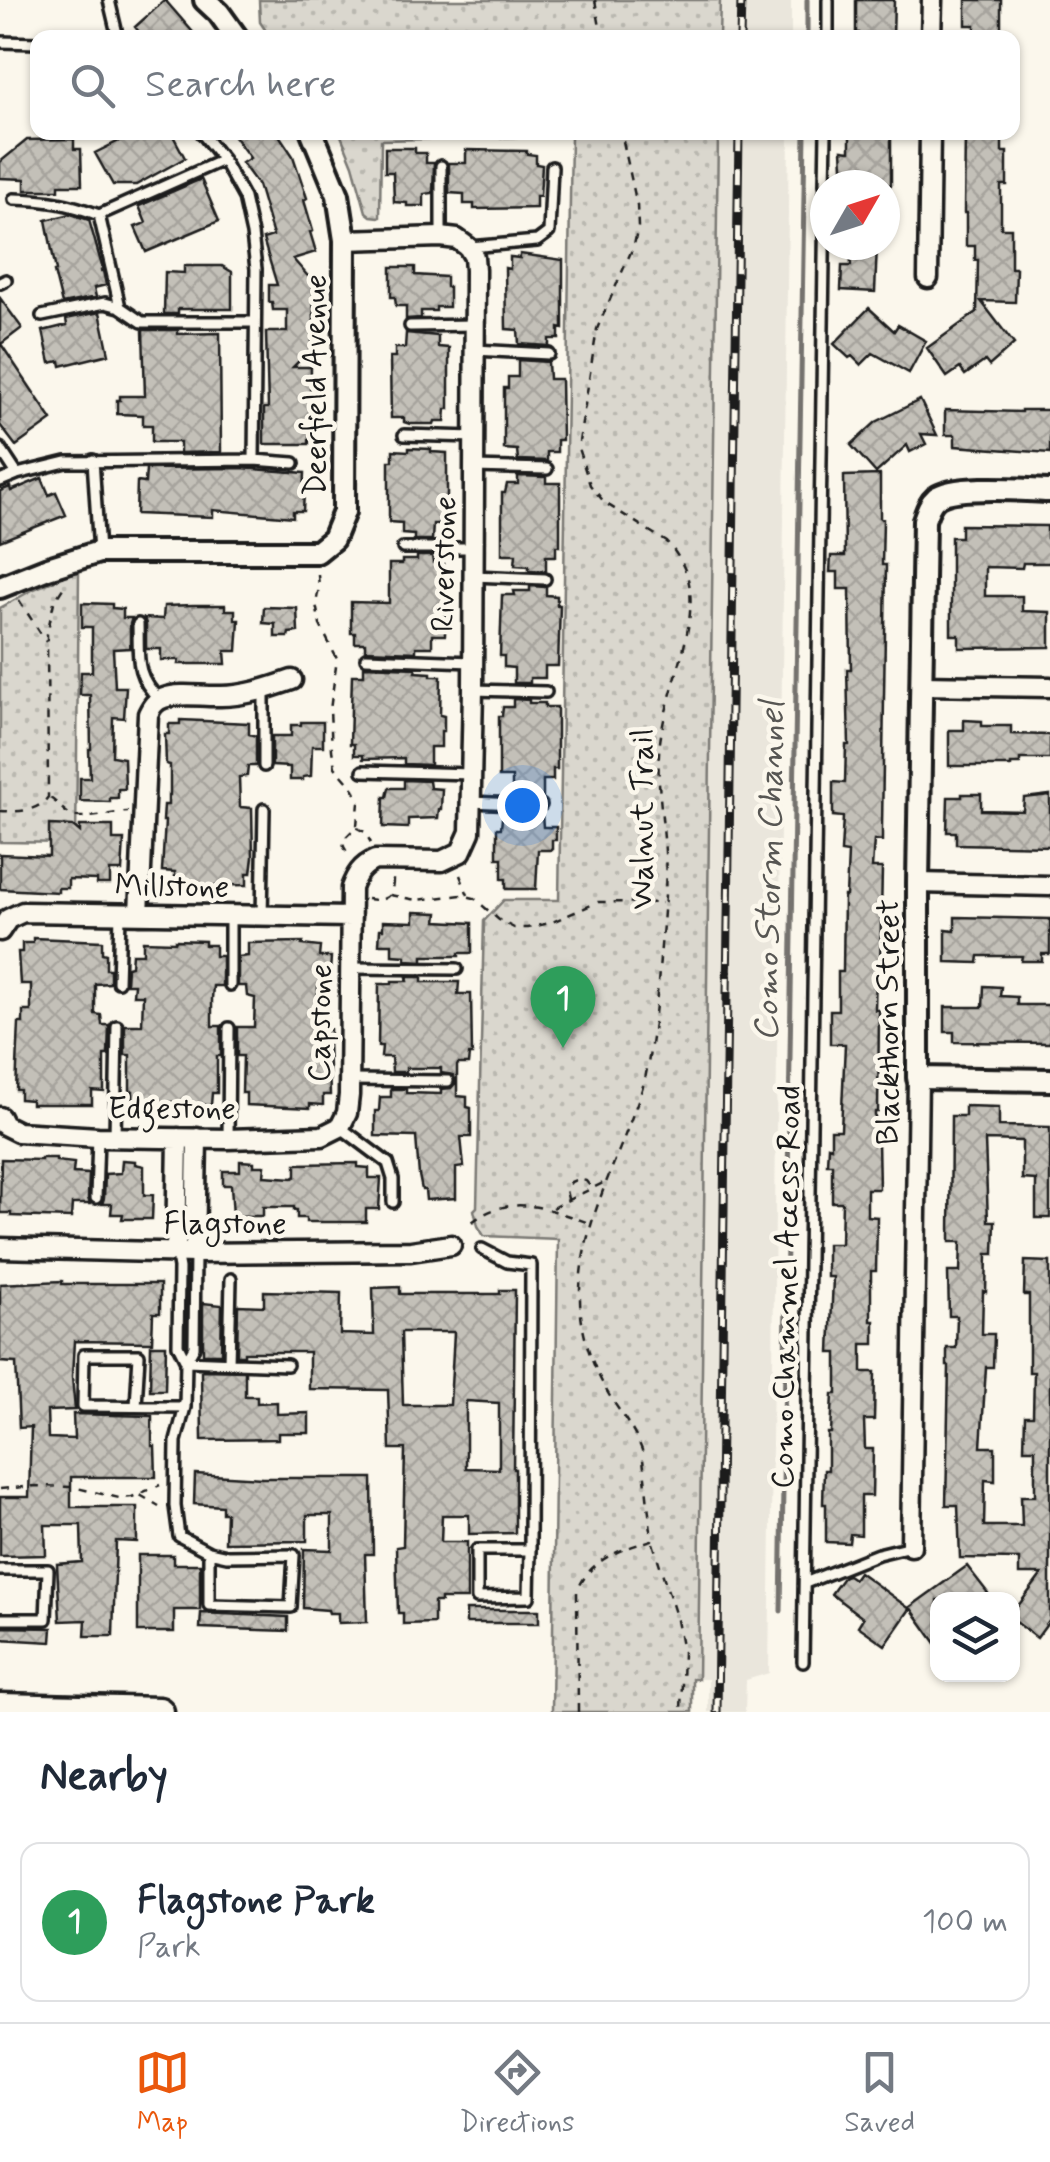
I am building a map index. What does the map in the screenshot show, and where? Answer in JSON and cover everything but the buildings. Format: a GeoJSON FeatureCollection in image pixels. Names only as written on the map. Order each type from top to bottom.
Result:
{"type":"FeatureCollection","features":[{"type":"Feature","properties":{"kind":"main road"},"geometry":{"type":"LineString","coordinates":[[0,1708],[159,1712]]}},
{"type":"Feature","properties":{"kind":"street"},"geometry":{"type":"LineString","coordinates":[[931,30],[932,0]]}},
{"type":"Feature","properties":{"kind":"street"},"geometry":{"type":"LineString","coordinates":[[214,4],[232,30]]}},
{"type":"Feature","properties":{"kind":"street","name":"Deerfield Avenue"},"geometry":{"type":"LineString","coordinates":[[0,587],[99,552],[316,552],[333,539],[344,512],[345,240],[338,195],[315,140]]}},
{"type":"Feature","properties":{"kind":"street"},"geometry":{"type":"LineString","coordinates":[[928,278],[930,140]]}},
{"type":"Feature","properties":{"kind":"street"},"geometry":{"type":"LineString","coordinates":[[345,240],[442,237],[457,239],[468,247]]}},
{"type":"Feature","properties":{"kind":"street","name":"Riverstone"},"geometry":{"type":"LineString","coordinates":[[391,860],[442,860],[461,852],[470,832],[476,325],[474,257],[468,247]]}},
{"type":"Feature","properties":{"kind":"street","name":"Blackthorn Street"},"geometry":{"type":"LineString","coordinates":[[911,1546],[924,520],[933,500],[957,490],[1050,491]]}},
{"type":"Feature","properties":{"kind":"street"},"geometry":{"type":"LineString","coordinates":[[130,914],[148,714],[152,705],[171,696],[226,696],[264,690],[292,680]]}},
{"type":"Feature","properties":{"kind":"street"},"geometry":{"type":"LineString","coordinates":[[921,685],[1050,687]]}},
{"type":"Feature","properties":{"kind":"street"},"geometry":{"type":"LineString","coordinates":[[351,917],[351,896],[358,872],[375,860],[391,860]]}},
{"type":"Feature","properties":{"kind":"street"},"geometry":{"type":"LineString","coordinates":[[918,883],[1050,886]]}},
{"type":"Feature","properties":{"kind":"street","name":"Millstone"},"geometry":{"type":"LineString","coordinates":[[0,930],[8,919],[23,912],[351,917]]}},
{"type":"Feature","properties":{"kind":"street","name":"Capstone"},"geometry":{"type":"LineString","coordinates":[[340,1127],[347,1113],[349,1080],[351,917]]}},
{"type":"Feature","properties":{"kind":"street"},"geometry":{"type":"LineString","coordinates":[[918,1078],[1050,1080]]}},
{"type":"Feature","properties":{"kind":"street","name":"Edgestone"},"geometry":{"type":"LineString","coordinates":[[2,1121],[18,1132],[107,1138],[322,1136],[340,1127]]}},
{"type":"Feature","properties":{"kind":"street"},"geometry":{"type":"LineString","coordinates":[[185,1253],[188,1138]]}},
{"type":"Feature","properties":{"kind":"street","name":"Flagstone"},"geometry":{"type":"LineString","coordinates":[[0,1248],[185,1253],[412,1250],[451,1245]]}},
{"type":"Feature","properties":{"kind":"lane"},"geometry":{"type":"LineString","coordinates":[[109,0],[116,30]]}},
{"type":"Feature","properties":{"kind":"lane"},"geometry":{"type":"LineString","coordinates":[[828,0],[828,30]]}},
{"type":"Feature","properties":{"kind":"lane"},"geometry":{"type":"LineString","coordinates":[[0,42],[30,43]]}},
{"type":"Feature","properties":{"kind":"lane"},"geometry":{"type":"LineString","coordinates":[[207,140],[244,198],[252,234],[256,269],[254,460]]}},
{"type":"Feature","properties":{"kind":"lane"},"geometry":{"type":"LineString","coordinates":[[825,170],[826,140]]}},
{"type":"Feature","properties":{"kind":"lane"},"geometry":{"type":"LineString","coordinates":[[14,200],[52,200],[99,215],[222,160]]}},
{"type":"Feature","properties":{"kind":"lane"},"geometry":{"type":"LineString","coordinates":[[441,166],[442,237]]}},
{"type":"Feature","properties":{"kind":"lane"},"geometry":{"type":"LineString","coordinates":[[468,247],[544,238],[549,232],[552,167]]}},
{"type":"Feature","properties":{"kind":"lane"},"geometry":{"type":"LineString","coordinates":[[99,215],[120,307]]}},
{"type":"Feature","properties":{"kind":"lane","name":"Como Chammel Access Road"},"geometry":{"type":"LineString","coordinates":[[804,1662],[824,260]]}},
{"type":"Feature","properties":{"kind":"lane"},"geometry":{"type":"LineString","coordinates":[[42,316],[105,303],[120,307],[142,322],[254,322]]}},
{"type":"Feature","properties":{"kind":"lane"},"geometry":{"type":"LineString","coordinates":[[410,326],[476,325]]}},
{"type":"Feature","properties":{"kind":"lane"},"geometry":{"type":"LineString","coordinates":[[475,350],[550,354]]}},
{"type":"Feature","properties":{"kind":"lane"},"geometry":{"type":"LineString","coordinates":[[404,435],[474,437]]}},
{"type":"Feature","properties":{"kind":"lane"},"geometry":{"type":"LineString","coordinates":[[0,448],[17,474]]}},
{"type":"Feature","properties":{"kind":"lane"},"geometry":{"type":"LineString","coordinates":[[93,460],[99,552]]}},
{"type":"Feature","properties":{"kind":"lane"},"geometry":{"type":"LineString","coordinates":[[0,480],[66,462],[93,460],[294,463]]}},
{"type":"Feature","properties":{"kind":"lane"},"geometry":{"type":"LineString","coordinates":[[474,467],[546,469]]}},
{"type":"Feature","properties":{"kind":"lane"},"geometry":{"type":"LineString","coordinates":[[403,548],[473,548]]}},
{"type":"Feature","properties":{"kind":"lane"},"geometry":{"type":"LineString","coordinates":[[472,576],[546,579]]}},
{"type":"Feature","properties":{"kind":"lane"},"geometry":{"type":"LineString","coordinates":[[138,624],[139,666],[145,685],[159,700]]}},
{"type":"Feature","properties":{"kind":"lane"},"geometry":{"type":"LineString","coordinates":[[366,658],[472,662]]}},
{"type":"Feature","properties":{"kind":"lane"},"geometry":{"type":"LineString","coordinates":[[264,690],[264,766]]}},
{"type":"Feature","properties":{"kind":"lane"},"geometry":{"type":"LineString","coordinates":[[473,690],[546,692]]}},
{"type":"Feature","properties":{"kind":"lane"},"geometry":{"type":"LineString","coordinates":[[362,770],[471,774]]}},
{"type":"Feature","properties":{"kind":"lane"},"geometry":{"type":"LineString","coordinates":[[471,802],[541,805]]}},
{"type":"Feature","properties":{"kind":"lane"},"geometry":{"type":"LineString","coordinates":[[262,917],[264,809]]}},
{"type":"Feature","properties":{"kind":"lane"},"geometry":{"type":"LineString","coordinates":[[118,982],[130,914]]}},
{"type":"Feature","properties":{"kind":"lane"},"geometry":{"type":"LineString","coordinates":[[230,916],[230,985]]}},
{"type":"Feature","properties":{"kind":"lane"},"geometry":{"type":"LineString","coordinates":[[350,968],[457,969]]}},
{"type":"Feature","properties":{"kind":"lane"},"geometry":{"type":"LineString","coordinates":[[96,1198],[107,1138],[117,1026]]}},
{"type":"Feature","properties":{"kind":"lane"},"geometry":{"type":"LineString","coordinates":[[228,1138],[229,1028]]}},
{"type":"Feature","properties":{"kind":"lane"},"geometry":{"type":"LineString","coordinates":[[349,1080],[448,1082]]}},
{"type":"Feature","properties":{"kind":"lane"},"geometry":{"type":"LineString","coordinates":[[340,1127],[388,1163],[394,1202]]}},
{"type":"Feature","properties":{"kind":"lane"},"geometry":{"type":"LineString","coordinates":[[482,1250],[507,1262],[531,1265],[530,1550],[529,1597],[477,1598],[477,1550],[530,1550]]}},
{"type":"Feature","properties":{"kind":"lane"},"geometry":{"type":"LineString","coordinates":[[185,1253],[179,1268],[178,1345],[186,1361],[185,1406],[176,1441],[179,1536],[209,1552],[227,1556],[294,1555],[291,1606],[208,1605],[209,1552]]}},
{"type":"Feature","properties":{"kind":"lane"},"geometry":{"type":"LineString","coordinates":[[185,1253],[194,1347],[186,1361]]}},
{"type":"Feature","properties":{"kind":"lane"},"geometry":{"type":"LineString","coordinates":[[229,1363],[231,1280]]}},
{"type":"Feature","properties":{"kind":"lane"},"geometry":{"type":"LineString","coordinates":[[136,1406],[139,1355],[84,1355],[83,1406],[136,1406],[185,1406]]}},
{"type":"Feature","properties":{"kind":"lane"},"geometry":{"type":"LineString","coordinates":[[186,1361],[288,1366]]}},
{"type":"Feature","properties":{"kind":"lane"},"geometry":{"type":"LineString","coordinates":[[806,1583],[878,1554],[911,1546]]}},
{"type":"Feature","properties":{"kind":"lane"},"geometry":{"type":"LineString","coordinates":[[0,1570],[48,1570],[46,1619],[0,1619]]}},
{"type":"Feature","properties":{"kind":"path"},"geometry":{"type":"LineString","coordinates":[[595,0],[601,30]]}},
{"type":"Feature","properties":{"kind":"path","name":"Walnut Trail"},"geometry":{"type":"LineString","coordinates":[[623,140],[638,205],[638,227],[597,328],[578,448],[590,486],[605,503],[667,542],[680,559],[690,590],[690,612],[662,720],[659,756],[666,853],[665,903],[644,1082],[590,1224],[582,1257],[580,1300],[584,1331],[600,1378],[642,1450],[652,1540],[677,1620],[682,1652],[681,1712]]}},
{"type":"Feature","properties":{"kind":"path"},"geometry":{"type":"LineString","coordinates":[[318,576],[316,604],[320,624],[338,659],[330,710],[335,767],[354,789],[359,802],[355,828],[343,840],[348,852]]}},
{"type":"Feature","properties":{"kind":"path"},"geometry":{"type":"LineString","coordinates":[[0,811],[20,812],[44,804],[48,797],[47,644],[54,602],[65,585]]}},
{"type":"Feature","properties":{"kind":"path"},"geometry":{"type":"LineString","coordinates":[[19,600],[47,644]]}},
{"type":"Feature","properties":{"kind":"path"},"geometry":{"type":"LineString","coordinates":[[48,797],[72,817],[128,812]]}},
{"type":"Feature","properties":{"kind":"path"},"geometry":{"type":"LineString","coordinates":[[355,828],[365,832],[372,844]]}},
{"type":"Feature","properties":{"kind":"path"},"geometry":{"type":"LineString","coordinates":[[390,895],[391,860]]}},
{"type":"Feature","properties":{"kind":"path"},"geometry":{"type":"LineString","coordinates":[[460,875],[468,896]]}},
{"type":"Feature","properties":{"kind":"path"},"geometry":{"type":"LineString","coordinates":[[351,896],[379,901],[390,895],[416,900],[468,896],[514,928],[550,923],[598,902],[665,903]]}},
{"type":"Feature","properties":{"kind":"path"},"geometry":{"type":"LineString","coordinates":[[570,1201],[566,1194],[571,1182],[578,1178],[592,1187]]}},
{"type":"Feature","properties":{"kind":"path"},"geometry":{"type":"LineString","coordinates":[[551,1209],[608,1180]]}},
{"type":"Feature","properties":{"kind":"path"},"geometry":{"type":"LineString","coordinates":[[472,1222],[497,1208],[530,1206],[551,1209],[590,1224]]}},
{"type":"Feature","properties":{"kind":"path"},"geometry":{"type":"LineString","coordinates":[[0,1489],[73,1486],[108,1496],[132,1497],[160,1485]]}},
{"type":"Feature","properties":{"kind":"path"},"geometry":{"type":"LineString","coordinates":[[139,1494],[159,1506]]}},
{"type":"Feature","properties":{"kind":"path"},"geometry":{"type":"LineString","coordinates":[[578,1712],[577,1592],[582,1579],[609,1555],[652,1540]]}},
{"type":"Feature","properties":{"kind":"shaded area"},"geometry":{"type":"Polygon","coordinates":[[[259,0],[720,0],[719,30],[265,30],[260,22],[259,0]]]}},
{"type":"Feature","properties":{"kind":"shaded area"},"geometry":{"type":"Polygon","coordinates":[[[720,0],[791,0],[791,30],[719,30],[720,0]]]}},
{"type":"Feature","properties":{"kind":"shaded area"},"geometry":{"type":"Polygon","coordinates":[[[343,140],[381,140],[380,217],[366,212],[343,140]]]}},
{"type":"Feature","properties":{"kind":"shaded area"},"geometry":{"type":"Polygon","coordinates":[[[571,140],[718,140],[698,1679],[692,1679],[692,1712],[552,1712],[558,1239],[484,1236],[474,1210],[484,921],[504,900],[559,900],[571,140]]]}},
{"type":"Feature","properties":{"kind":"shaded area"},"geometry":{"type":"Polygon","coordinates":[[[718,140],[789,140],[769,1673],[746,1680],[745,1712],[708,1712],[708,1679],[698,1679],[718,140]]]}},
{"type":"Feature","properties":{"kind":"shaded area"},"geometry":{"type":"Polygon","coordinates":[[[79,573],[76,843],[0,842],[0,608],[79,573]]]}},
{"type":"Feature","properties":{"kind":"waterway","name":"Como Storm Channel"},"geometry":{"type":"LineString","coordinates":[[807,0],[807,30]]}},
{"type":"Feature","properties":{"kind":"waterway","name":"Como Storm Channel"},"geometry":{"type":"LineString","coordinates":[[781,1611],[805,140]]}},
{"type":"Feature","properties":{"kind":"railway"},"geometry":{"type":"LineString","coordinates":[[740,30],[741,0]]}},
{"type":"Feature","properties":{"kind":"railway"},"geometry":{"type":"LineString","coordinates":[[717,1712],[739,140]]}},
{"type":"Feature","properties":{"kind":"place","name":"Flagstone Park"},"geometry":{"type":"Point","coordinates":[563,1048]}}]}
